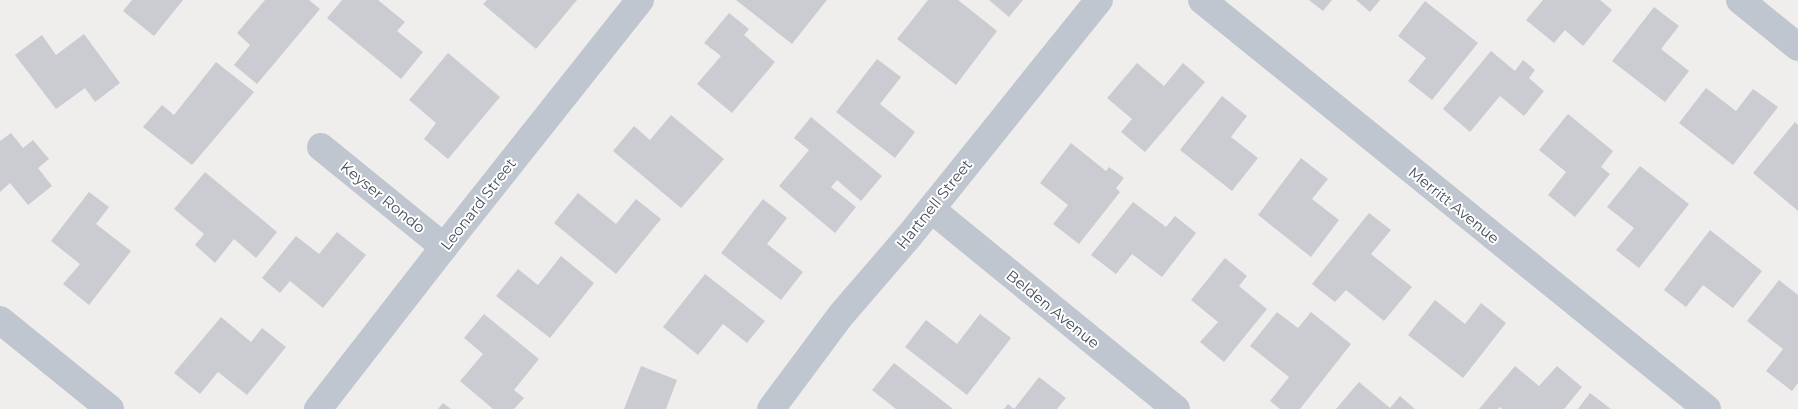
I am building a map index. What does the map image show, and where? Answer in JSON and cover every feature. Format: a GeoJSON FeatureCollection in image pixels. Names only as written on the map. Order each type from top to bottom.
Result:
{"type":"FeatureCollection","features":[{"type":"Feature","properties":{"kind":"street","name":"Leonard Street"},"geometry":{"type":"LineString","coordinates":[[318,409],[640,0]]}},
{"type":"Feature","properties":{"kind":"street","name":"Hartnell Street"},"geometry":{"type":"LineString","coordinates":[[771,409],[841,316],[931,209],[1099,0]]}},
{"type":"Feature","properties":{"kind":"street","name":"Merritt Avenue"},"geometry":{"type":"LineString","coordinates":[[1202,0],[1706,409]]}},
{"type":"Feature","properties":{"kind":"street"},"geometry":{"type":"LineString","coordinates":[[1740,0],[1798,47]]}},
{"type":"Feature","properties":{"kind":"street","name":"Keyser Rondo"},"geometry":{"type":"LineString","coordinates":[[321,147],[444,247]]}},
{"type":"Feature","properties":{"kind":"street","name":"Belden Avenue"},"geometry":{"type":"LineString","coordinates":[[931,209],[1176,409]]}},
{"type":"Feature","properties":{"kind":"street"},"geometry":{"type":"LineString","coordinates":[[0,320],[110,409]]}},
{"type":"Feature","properties":{"kind":"building"},"geometry":{"type":"Polygon","coordinates":[[[132,0],[183,0],[154,36],[123,11],[132,0]]]}},
{"type":"Feature","properties":{"kind":"building"},"geometry":{"type":"Polygon","coordinates":[[[265,0],[309,0],[320,9],[257,84],[234,65],[250,45],[237,33],[265,0]]]}},
{"type":"Feature","properties":{"kind":"building"},"geometry":{"type":"Polygon","coordinates":[[[342,0],[378,0],[405,22],[397,31],[423,52],[401,79],[327,18],[342,0]]]}},
{"type":"Feature","properties":{"kind":"building"},"geometry":{"type":"Polygon","coordinates":[[[487,0],[577,0],[536,49],[483,4],[487,0]]]}},
{"type":"Feature","properties":{"kind":"building"},"geometry":{"type":"Polygon","coordinates":[[[736,0],[827,0],[792,44],[736,0]]]}},
{"type":"Feature","properties":{"kind":"building"},"geometry":{"type":"Polygon","coordinates":[[[928,0],[958,0],[997,31],[956,85],[897,39],[928,0]]]}},
{"type":"Feature","properties":{"kind":"building"},"geometry":{"type":"Polygon","coordinates":[[[989,0],[1023,0],[1009,17],[989,0]]]}},
{"type":"Feature","properties":{"kind":"building"},"geometry":{"type":"Polygon","coordinates":[[[1309,0],[1332,0],[1323,11],[1309,0]]]}},
{"type":"Feature","properties":{"kind":"building"},"geometry":{"type":"Polygon","coordinates":[[[1356,0],[1380,0],[1370,12],[1356,0]]]}},
{"type":"Feature","properties":{"kind":"building"},"geometry":{"type":"Polygon","coordinates":[[[1543,0],[1600,0],[1612,10],[1583,46],[1565,30],[1554,43],[1526,20],[1543,0]]]}},
{"type":"Feature","properties":{"kind":"building"},"geometry":{"type":"Polygon","coordinates":[[[1425,1],[1478,43],[1432,100],[1408,81],[1426,58],[1398,36],[1425,1]]]}},
{"type":"Feature","properties":{"kind":"building"},"geometry":{"type":"Polygon","coordinates":[[[1654,7],[1679,26],[1661,49],[1689,71],[1665,102],[1612,61],[1654,7]]]}},
{"type":"Feature","properties":{"kind":"building"},"geometry":{"type":"Polygon","coordinates":[[[729,13],[749,29],[744,35],[775,62],[732,113],[697,84],[721,56],[704,43],[729,13]]]}},
{"type":"Feature","properties":{"kind":"building"},"geometry":{"type":"Polygon","coordinates":[[[84,34],[120,83],[95,102],[85,88],[56,109],[15,55],[42,35],[56,55],[84,34]]]}},
{"type":"Feature","properties":{"kind":"building"},"geometry":{"type":"Polygon","coordinates":[[[1491,51],[1515,71],[1523,60],[1535,70],[1529,78],[1544,91],[1524,116],[1500,96],[1470,132],[1443,109],[1491,51]]]}},
{"type":"Feature","properties":{"kind":"building"},"geometry":{"type":"Polygon","coordinates":[[[448,53],[500,97],[448,159],[424,139],[436,123],[409,100],[448,53]]]}},
{"type":"Feature","properties":{"kind":"building"},"geometry":{"type":"Polygon","coordinates":[[[877,59],[901,77],[880,104],[915,132],[895,158],[836,112],[877,59]]]}},
{"type":"Feature","properties":{"kind":"building"},"geometry":{"type":"Polygon","coordinates":[[[216,62],[254,92],[192,165],[143,127],[162,105],[174,115],[216,62]]]}},
{"type":"Feature","properties":{"kind":"building"},"geometry":{"type":"Polygon","coordinates":[[[1137,63],[1164,86],[1183,63],[1205,82],[1145,152],[1121,132],[1132,119],[1107,98],[1137,63]]]}},
{"type":"Feature","properties":{"kind":"building"},"geometry":{"type":"Polygon","coordinates":[[[1706,88],[1736,111],[1753,89],[1778,107],[1733,165],[1679,123],[1706,88]]]}},
{"type":"Feature","properties":{"kind":"building"},"geometry":{"type":"Polygon","coordinates":[[[1222,96],[1247,116],[1231,137],[1258,158],[1232,191],[1180,150],[1222,96]]]}},
{"type":"Feature","properties":{"kind":"building"},"geometry":{"type":"Polygon","coordinates":[[[1568,114],[1613,151],[1601,167],[1610,174],[1575,217],[1548,195],[1566,172],[1539,150],[1568,114]]]}},
{"type":"Feature","properties":{"kind":"building"},"geometry":{"type":"Polygon","coordinates":[[[671,115],[724,159],[681,208],[613,151],[634,126],[650,140],[671,115]]]}},
{"type":"Feature","properties":{"kind":"building"},"geometry":{"type":"Polygon","coordinates":[[[811,117],[882,176],[861,201],[837,180],[831,187],[856,207],[835,233],[779,186],[809,150],[794,138],[811,117]]]}},
{"type":"Feature","properties":{"kind":"building"},"geometry":{"type":"Polygon","coordinates":[[[1795,122],[1798,125],[1798,211],[1753,173],[1795,122]]]}},
{"type":"Feature","properties":{"kind":"building"},"geometry":{"type":"Polygon","coordinates":[[[11,133],[23,148],[33,140],[49,159],[38,168],[52,186],[28,205],[10,183],[0,192],[0,141],[11,133]]]}},
{"type":"Feature","properties":{"kind":"building"},"geometry":{"type":"Polygon","coordinates":[[[1071,143],[1106,171],[1109,167],[1124,178],[1116,188],[1120,192],[1079,244],[1053,224],[1068,205],[1040,183],[1071,143]]]}},
{"type":"Feature","properties":{"kind":"building"},"geometry":{"type":"Polygon","coordinates":[[[1301,158],[1328,179],[1312,199],[1339,220],[1311,257],[1258,215],[1301,158]]]}},
{"type":"Feature","properties":{"kind":"building"},"geometry":{"type":"Polygon","coordinates":[[[1640,166],[1689,204],[1639,268],[1616,250],[1634,228],[1607,207],[1640,166]]]}},
{"type":"Feature","properties":{"kind":"building"},"geometry":{"type":"Polygon","coordinates":[[[205,172],[277,232],[256,258],[234,239],[215,263],[195,245],[204,234],[174,209],[205,172]]]}},
{"type":"Feature","properties":{"kind":"building"},"geometry":{"type":"Polygon","coordinates":[[[89,192],[109,207],[96,224],[131,251],[89,305],[63,284],[80,264],[51,241],[89,192]]]}},
{"type":"Feature","properties":{"kind":"building"},"geometry":{"type":"Polygon","coordinates":[[[578,193],[616,224],[636,199],[661,219],[616,274],[554,223],[578,193]]]}},
{"type":"Feature","properties":{"kind":"building"},"geometry":{"type":"Polygon","coordinates":[[[763,199],[787,218],[767,244],[803,272],[781,300],[721,253],[763,199]]]}},
{"type":"Feature","properties":{"kind":"building"},"geometry":{"type":"Polygon","coordinates":[[[1133,202],[1166,227],[1175,216],[1196,233],[1162,277],[1132,254],[1116,274],[1091,255],[1133,202]]]}},
{"type":"Feature","properties":{"kind":"building"},"geometry":{"type":"Polygon","coordinates":[[[1369,213],[1391,230],[1371,254],[1412,287],[1384,321],[1346,290],[1335,302],[1312,284],[1369,213]]]}},
{"type":"Feature","properties":{"kind":"building"},"geometry":{"type":"Polygon","coordinates":[[[1710,230],[1762,271],[1733,308],[1703,285],[1686,307],[1664,290],[1710,230]]]}},
{"type":"Feature","properties":{"kind":"building"},"geometry":{"type":"Polygon","coordinates":[[[337,232],[366,255],[323,308],[290,281],[280,293],[262,278],[296,236],[319,254],[337,232]]]}},
{"type":"Feature","properties":{"kind":"building"},"geometry":{"type":"Polygon","coordinates":[[[561,256],[594,283],[550,338],[496,296],[518,269],[538,285],[561,256]]]}},
{"type":"Feature","properties":{"kind":"building"},"geometry":{"type":"Polygon","coordinates":[[[1225,258],[1247,276],[1239,286],[1267,309],[1224,362],[1200,342],[1218,322],[1191,300],[1225,258]]]}},
{"type":"Feature","properties":{"kind":"building"},"geometry":{"type":"Polygon","coordinates":[[[705,274],[765,321],[747,343],[723,324],[698,355],[663,327],[705,274]]]}},
{"type":"Feature","properties":{"kind":"building"},"geometry":{"type":"Polygon","coordinates":[[[1779,280],[1798,295],[1798,383],[1792,391],[1766,371],[1783,349],[1747,321],[1779,280]]]}},
{"type":"Feature","properties":{"kind":"building"},"geometry":{"type":"Polygon","coordinates":[[[1435,300],[1465,324],[1481,303],[1506,323],[1463,378],[1408,335],[1435,300]]]}},
{"type":"Feature","properties":{"kind":"building"},"geometry":{"type":"Polygon","coordinates":[[[1277,312],[1298,328],[1311,312],[1351,344],[1300,409],[1280,409],[1270,401],[1289,377],[1250,346],[1277,312]]]}},
{"type":"Feature","properties":{"kind":"building"},"geometry":{"type":"Polygon","coordinates":[[[484,314],[539,359],[514,390],[524,398],[514,409],[493,409],[460,381],[483,354],[464,338],[484,314]]]}},
{"type":"Feature","properties":{"kind":"building"},"geometry":{"type":"Polygon","coordinates":[[[980,314],[1011,338],[967,395],[905,347],[926,320],[957,344],[980,314]]]}},
{"type":"Feature","properties":{"kind":"building"},"geometry":{"type":"Polygon","coordinates":[[[221,317],[251,342],[262,328],[286,347],[247,395],[218,372],[200,394],[174,373],[221,317]]]}},
{"type":"Feature","properties":{"kind":"building"},"geometry":{"type":"Polygon","coordinates":[[[894,363],[953,409],[896,409],[872,390],[894,363]]]}},
{"type":"Feature","properties":{"kind":"building"},"geometry":{"type":"Polygon","coordinates":[[[641,366],[677,380],[666,409],[624,409],[641,366]]]}},
{"type":"Feature","properties":{"kind":"building"},"geometry":{"type":"Polygon","coordinates":[[[1515,366],[1539,386],[1557,366],[1582,387],[1564,409],[1502,409],[1500,407],[1498,409],[1479,409],[1515,366]]]}},
{"type":"Feature","properties":{"kind":"building"},"geometry":{"type":"Polygon","coordinates":[[[1039,377],[1066,398],[1057,409],[1014,409],[1039,377]]]}},
{"type":"Feature","properties":{"kind":"building"},"geometry":{"type":"Polygon","coordinates":[[[1359,382],[1390,408],[1400,396],[1415,409],[1336,409],[1359,382]]]}},
{"type":"Feature","properties":{"kind":"building"},"geometry":{"type":"Polygon","coordinates":[[[1590,393],[1611,409],[1578,409],[1590,393]]]}},
{"type":"Feature","properties":{"kind":"building"},"geometry":{"type":"Polygon","coordinates":[[[443,403],[451,409],[438,409],[443,403]]]}},
{"type":"Feature","properties":{"kind":"building"},"geometry":{"type":"Polygon","coordinates":[[[1008,404],[1014,409],[1004,409],[1008,404]]]}}]}
